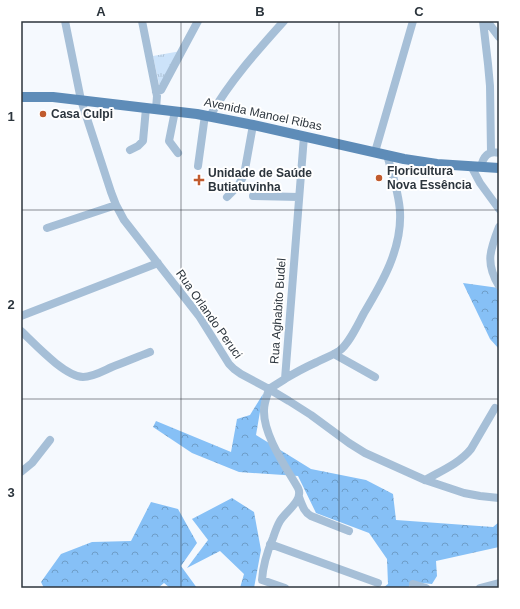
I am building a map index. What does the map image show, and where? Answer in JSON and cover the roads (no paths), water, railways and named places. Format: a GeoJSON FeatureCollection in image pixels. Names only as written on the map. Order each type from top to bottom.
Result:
{"type":"FeatureCollection","features":[{"type":"Feature","properties":{"kind":"main road","name":"Avenida Manoel Ribas"},"geometry":{"type":"LineString","coordinates":[[21,97],[39,96],[81,100],[208,115],[421,162],[499,168]]}},
{"type":"Feature","properties":{"kind":"street","name":"Rua Orlando Peruci"},"geometry":{"type":"LineString","coordinates":[[65,21],[81,100],[116,205],[124,220],[199,316],[229,364],[241,374],[269,389],[311,415],[365,453],[425,480],[464,493],[499,498]]}},
{"type":"Feature","properties":{"kind":"street"},"geometry":{"type":"LineString","coordinates":[[130,150],[138,146],[143,141],[151,109],[157,96],[142,21]]}},
{"type":"Feature","properties":{"kind":"street"},"geometry":{"type":"LineString","coordinates":[[156,92],[161,90],[198,21]]}},
{"type":"Feature","properties":{"kind":"street"},"geometry":{"type":"LineString","coordinates":[[198,166],[208,115],[257,51],[284,21]]}},
{"type":"Feature","properties":{"kind":"street"},"geometry":{"type":"LineString","coordinates":[[375,152],[413,21]]}},
{"type":"Feature","properties":{"kind":"street"},"geometry":{"type":"LineString","coordinates":[[483,21],[495,153],[488,154],[476,167],[480,184],[499,209]]}},
{"type":"Feature","properties":{"kind":"street"},"geometry":{"type":"LineString","coordinates":[[487,21],[499,37]]}},
{"type":"Feature","properties":{"kind":"street"},"geometry":{"type":"LineString","coordinates":[[175,111],[169,141],[178,153]]}},
{"type":"Feature","properties":{"kind":"street"},"geometry":{"type":"LineString","coordinates":[[227,197],[238,186],[244,175],[253,125]]}},
{"type":"Feature","properties":{"kind":"street","name":"Rua Aghabito Budel"},"geometry":{"type":"LineString","coordinates":[[269,389],[285,379],[304,136]]}},
{"type":"Feature","properties":{"kind":"street"},"geometry":{"type":"LineString","coordinates":[[285,379],[334,354],[343,347],[376,293],[391,261],[400,229],[400,210],[387,155]]}},
{"type":"Feature","properties":{"kind":"street"},"geometry":{"type":"LineString","coordinates":[[253,196],[299,197]]}},
{"type":"Feature","properties":{"kind":"street"},"geometry":{"type":"LineString","coordinates":[[47,228],[116,205]]}},
{"type":"Feature","properties":{"kind":"street"},"geometry":{"type":"LineString","coordinates":[[499,227],[492,246],[490,260],[492,270],[499,286]]}},
{"type":"Feature","properties":{"kind":"street"},"geometry":{"type":"LineString","coordinates":[[21,316],[158,263]]}},
{"type":"Feature","properties":{"kind":"street"},"geometry":{"type":"LineString","coordinates":[[21,331],[61,367],[83,377],[97,374],[150,352]]}},
{"type":"Feature","properties":{"kind":"street"},"geometry":{"type":"LineString","coordinates":[[334,354],[375,378]]}},
{"type":"Feature","properties":{"kind":"street"},"geometry":{"type":"LineString","coordinates":[[269,389],[264,410],[268,432],[276,450],[298,488],[300,494],[299,497],[304,510],[311,516],[349,531]]}},
{"type":"Feature","properties":{"kind":"street"},"geometry":{"type":"LineString","coordinates":[[425,480],[461,460],[466,455],[495,408]]}},
{"type":"Feature","properties":{"kind":"street"},"geometry":{"type":"LineString","coordinates":[[21,472],[32,463],[50,440]]}},
{"type":"Feature","properties":{"kind":"street"},"geometry":{"type":"LineString","coordinates":[[286,588],[262,580],[264,564],[270,544],[280,522],[299,497]]}},
{"type":"Feature","properties":{"kind":"street"},"geometry":{"type":"LineString","coordinates":[[270,544],[378,583]]}},
{"type":"Feature","properties":{"kind":"street"},"geometry":{"type":"LineString","coordinates":[[480,588],[499,583]]}},
{"type":"Feature","properties":{"kind":"street"},"geometry":{"type":"LineString","coordinates":[[413,584],[426,588]]}},
{"type":"Feature","properties":{"kind":"place","name":"Casa Culpi"},"geometry":{"type":"Point","coordinates":[43,114]}},
{"type":"Feature","properties":{"kind":"place","name":"Floricultura Nova Essência"},"geometry":{"type":"Point","coordinates":[379,178]}},
{"type":"Feature","properties":{"kind":"place","name":"Unidade de Saúde Butiatuvinha"},"geometry":{"type":"Point","coordinates":[199,180]}}]}
